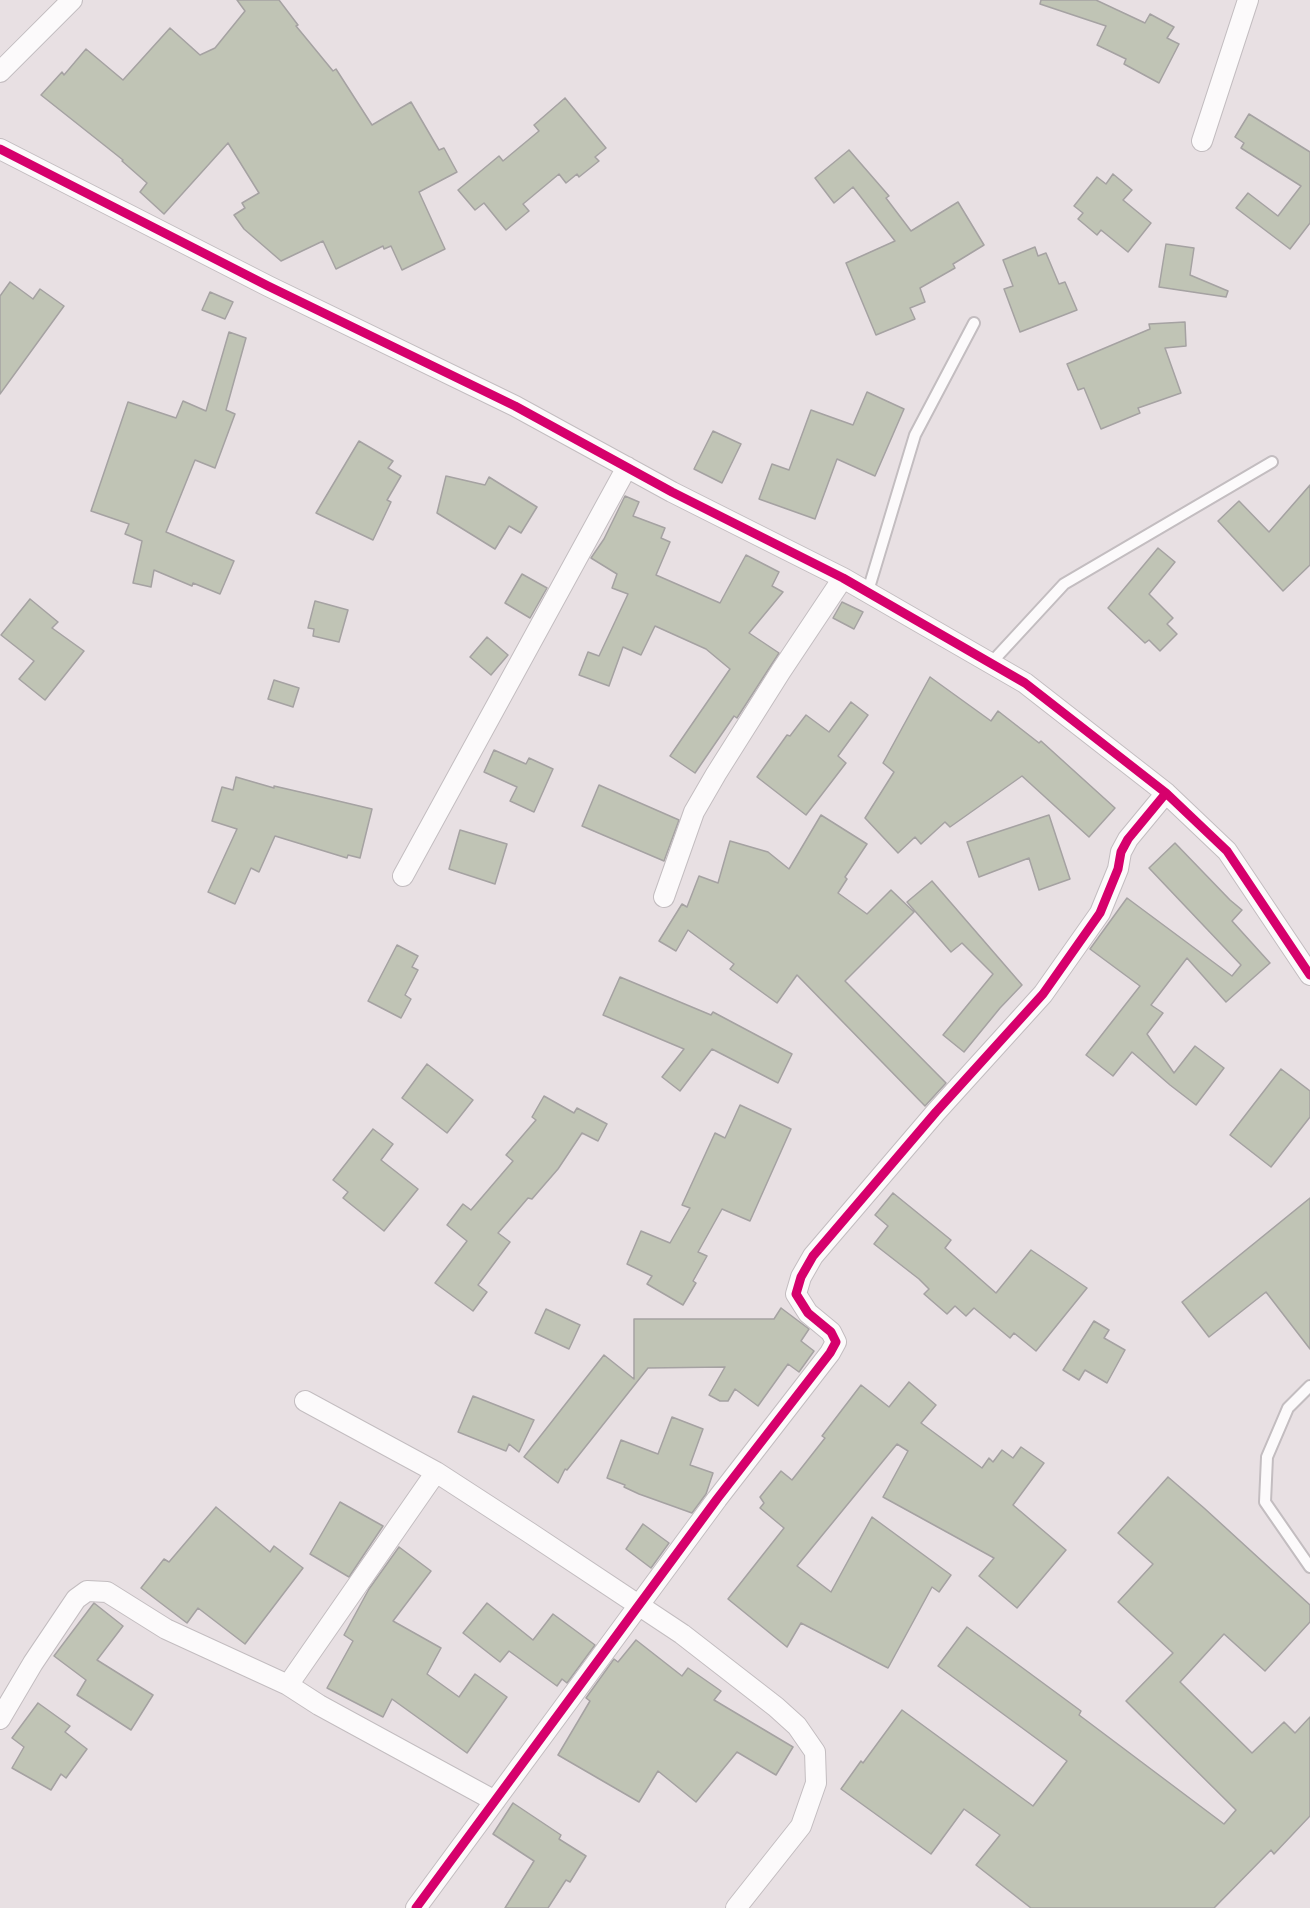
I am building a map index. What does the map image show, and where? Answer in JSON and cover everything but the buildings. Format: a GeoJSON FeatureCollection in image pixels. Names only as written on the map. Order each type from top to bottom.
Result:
{"type":"FeatureCollection","features":[{"type":"Feature","properties":{"kind":"street"},"geometry":{"type":"LineString","coordinates":[[0,72],[72,0]]}},
{"type":"Feature","properties":{"kind":"street"},"geometry":{"type":"LineString","coordinates":[[1202,141],[1248,0]]}},
{"type":"Feature","properties":{"kind":"street"},"geometry":{"type":"LineString","coordinates":[[0,149],[268,286],[515,406],[672,492],[868,591],[1025,683],[1166,793],[1227,851],[1310,975]]}},
{"type":"Feature","properties":{"kind":"street"},"geometry":{"type":"LineString","coordinates":[[403,876],[627,467]]}},
{"type":"Feature","properties":{"kind":"street"},"geometry":{"type":"LineString","coordinates":[[664,897],[694,812],[781,671],[843,578]]}},
{"type":"Feature","properties":{"kind":"street"},"geometry":{"type":"LineString","coordinates":[[416,1908],[717,1499],[830,1353],[836,1342],[831,1332],[808,1313],[796,1294],[801,1277],[813,1256],[936,1112],[1043,994],[1100,913],[1118,869],[1121,852],[1128,839],[1166,793]]}},
{"type":"Feature","properties":{"kind":"street"},"geometry":{"type":"LineString","coordinates":[[305,1401],[436,1472],[639,1605],[682,1634],[797,1726],[815,1752],[816,1783],[801,1826],[736,1908]]}},
{"type":"Feature","properties":{"kind":"street"},"geometry":{"type":"LineString","coordinates":[[288,1685],[436,1472]]}},
{"type":"Feature","properties":{"kind":"street"},"geometry":{"type":"LineString","coordinates":[[0,1719],[33,1663],[76,1599],[87,1591],[107,1592],[166,1629],[288,1685],[319,1705],[495,1801]]}},
{"type":"Feature","properties":{"kind":"lane"},"geometry":{"type":"LineString","coordinates":[[868,591],[915,435],[974,322]]}},
{"type":"Feature","properties":{"kind":"lane"},"geometry":{"type":"LineString","coordinates":[[992,663],[1064,584],[1272,462]]}},
{"type":"Feature","properties":{"kind":"lane"},"geometry":{"type":"LineString","coordinates":[[1310,1386],[1288,1408],[1267,1458],[1265,1502],[1310,1567]]}},
{"type":"Feature","properties":{"kind":"cycle path"},"geometry":{"type":"LineString","coordinates":[[0,149],[268,286],[515,406],[672,492],[843,578],[1025,683],[1166,793],[1227,851],[1310,975]]}},
{"type":"Feature","properties":{"kind":"cycle path"},"geometry":{"type":"LineString","coordinates":[[416,1908],[717,1499],[830,1353],[836,1342],[831,1332],[808,1313],[796,1294],[801,1277],[813,1256],[936,1112],[1043,994],[1100,913],[1118,869],[1121,852],[1128,839],[1166,793]]}}]}
